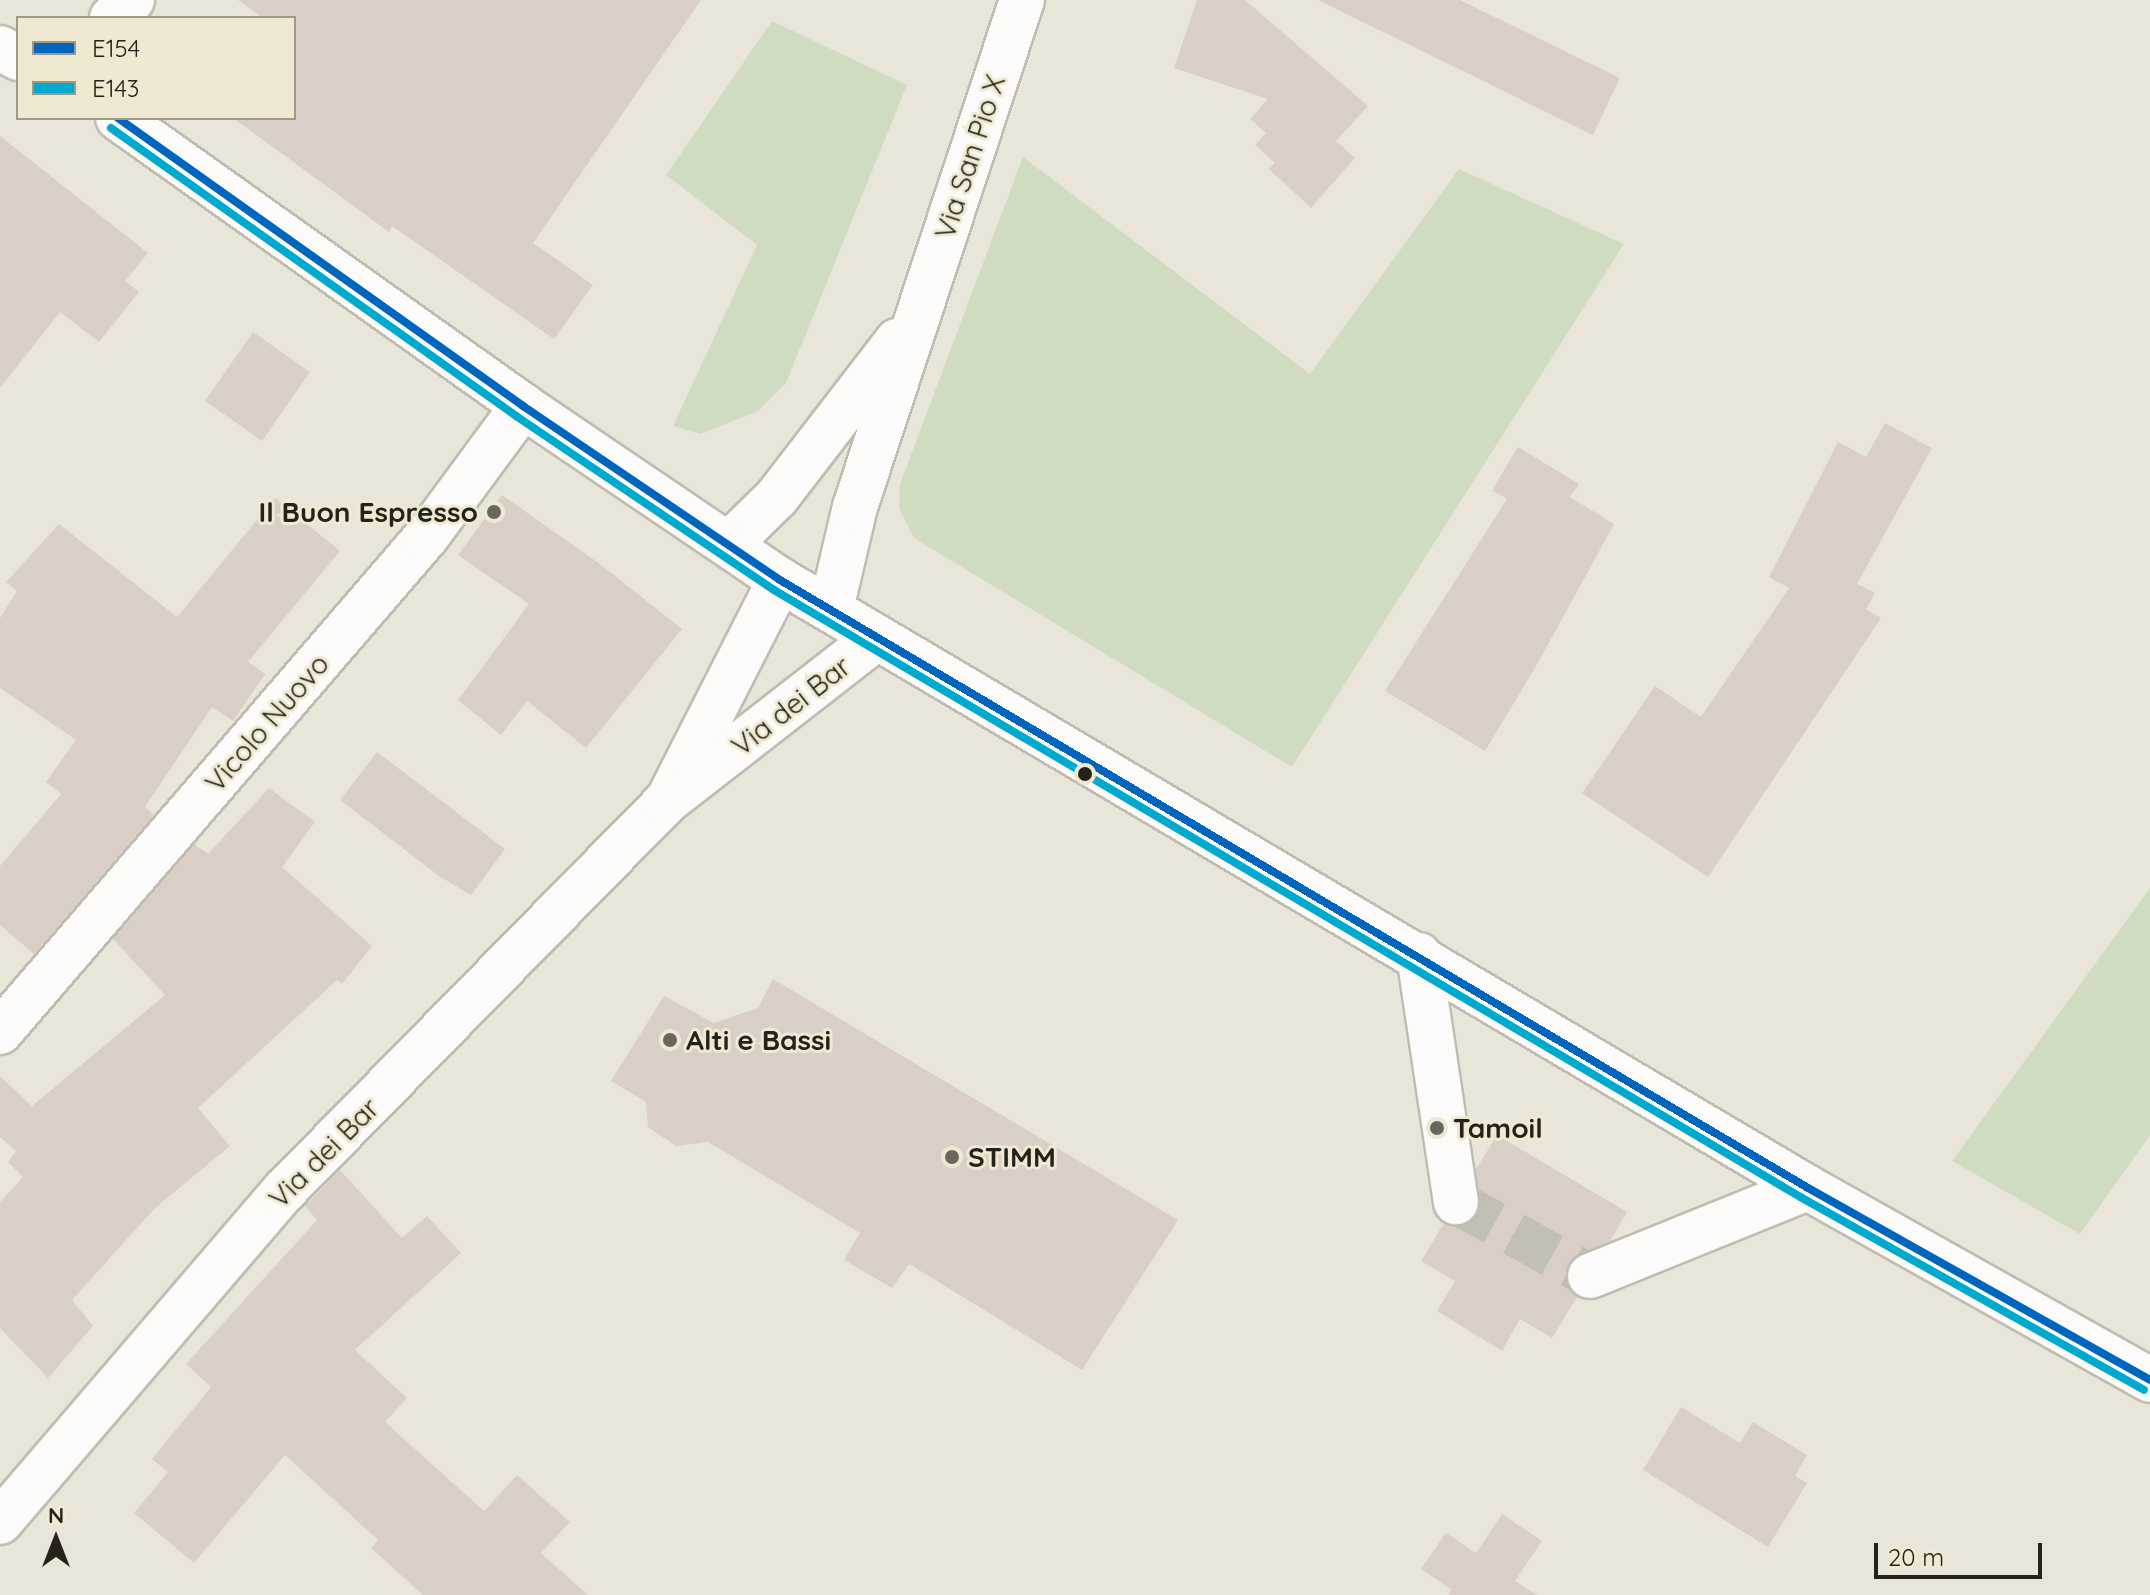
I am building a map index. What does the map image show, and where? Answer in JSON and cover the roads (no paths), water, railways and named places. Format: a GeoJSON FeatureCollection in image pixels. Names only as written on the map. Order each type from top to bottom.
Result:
{"type":"FeatureCollection","features":[{"type":"Feature","properties":{"kind":"street"},"geometry":{"type":"LineString","coordinates":[[114,16],[132,0]]}},
{"type":"Feature","properties":{"kind":"street","name":"Via San Pio X"},"geometry":{"type":"LineString","coordinates":[[831,609],[855,507],[1022,0]]}},
{"type":"Feature","properties":{"kind":"street"},"geometry":{"type":"LineString","coordinates":[[121,120],[523,406],[780,580],[1419,955],[1808,1188],[2150,1380]]}},
{"type":"Feature","properties":{"kind":"street","name":"Via San Pio X"},"geometry":{"type":"LineString","coordinates":[[729,544],[777,497],[918,314]]}},
{"type":"Feature","properties":{"kind":"street","name":"Vicolo Nuovo"},"geometry":{"type":"LineString","coordinates":[[0,1032],[427,536],[523,406]]}},
{"type":"Feature","properties":{"kind":"street","name":"Via dei Bar"},"geometry":{"type":"LineString","coordinates":[[666,802],[780,580]]}},
{"type":"Feature","properties":{"kind":"street","name":"Via dei Bar"},"geometry":{"type":"LineString","coordinates":[[0,1522],[284,1191],[666,802],[877,638]]}},
{"type":"Feature","properties":{"kind":"street"},"geometry":{"type":"LineString","coordinates":[[1419,955],[1456,1202]]}},
{"type":"Feature","properties":{"kind":"street"},"geometry":{"type":"LineString","coordinates":[[1590,1276],[1808,1188]]}},
{"type":"Feature","properties":{"kind":"tunnel"},"geometry":{"type":"LineString","coordinates":[[1456,1202],[1590,1276]]}},
{"type":"Feature","properties":{"kind":"place","name":"Il Buon Espresso"},"geometry":{"type":"Point","coordinates":[494,512]}},
{"type":"Feature","properties":{"kind":"place","name":"Alti e Bassi"},"geometry":{"type":"Point","coordinates":[670,1040]}},
{"type":"Feature","properties":{"kind":"place","name":"Tamoil"},"geometry":{"type":"Point","coordinates":[1437,1128]}},
{"type":"Feature","properties":{"kind":"place","name":"STIMM"},"geometry":{"type":"Point","coordinates":[952,1157]}}]}
